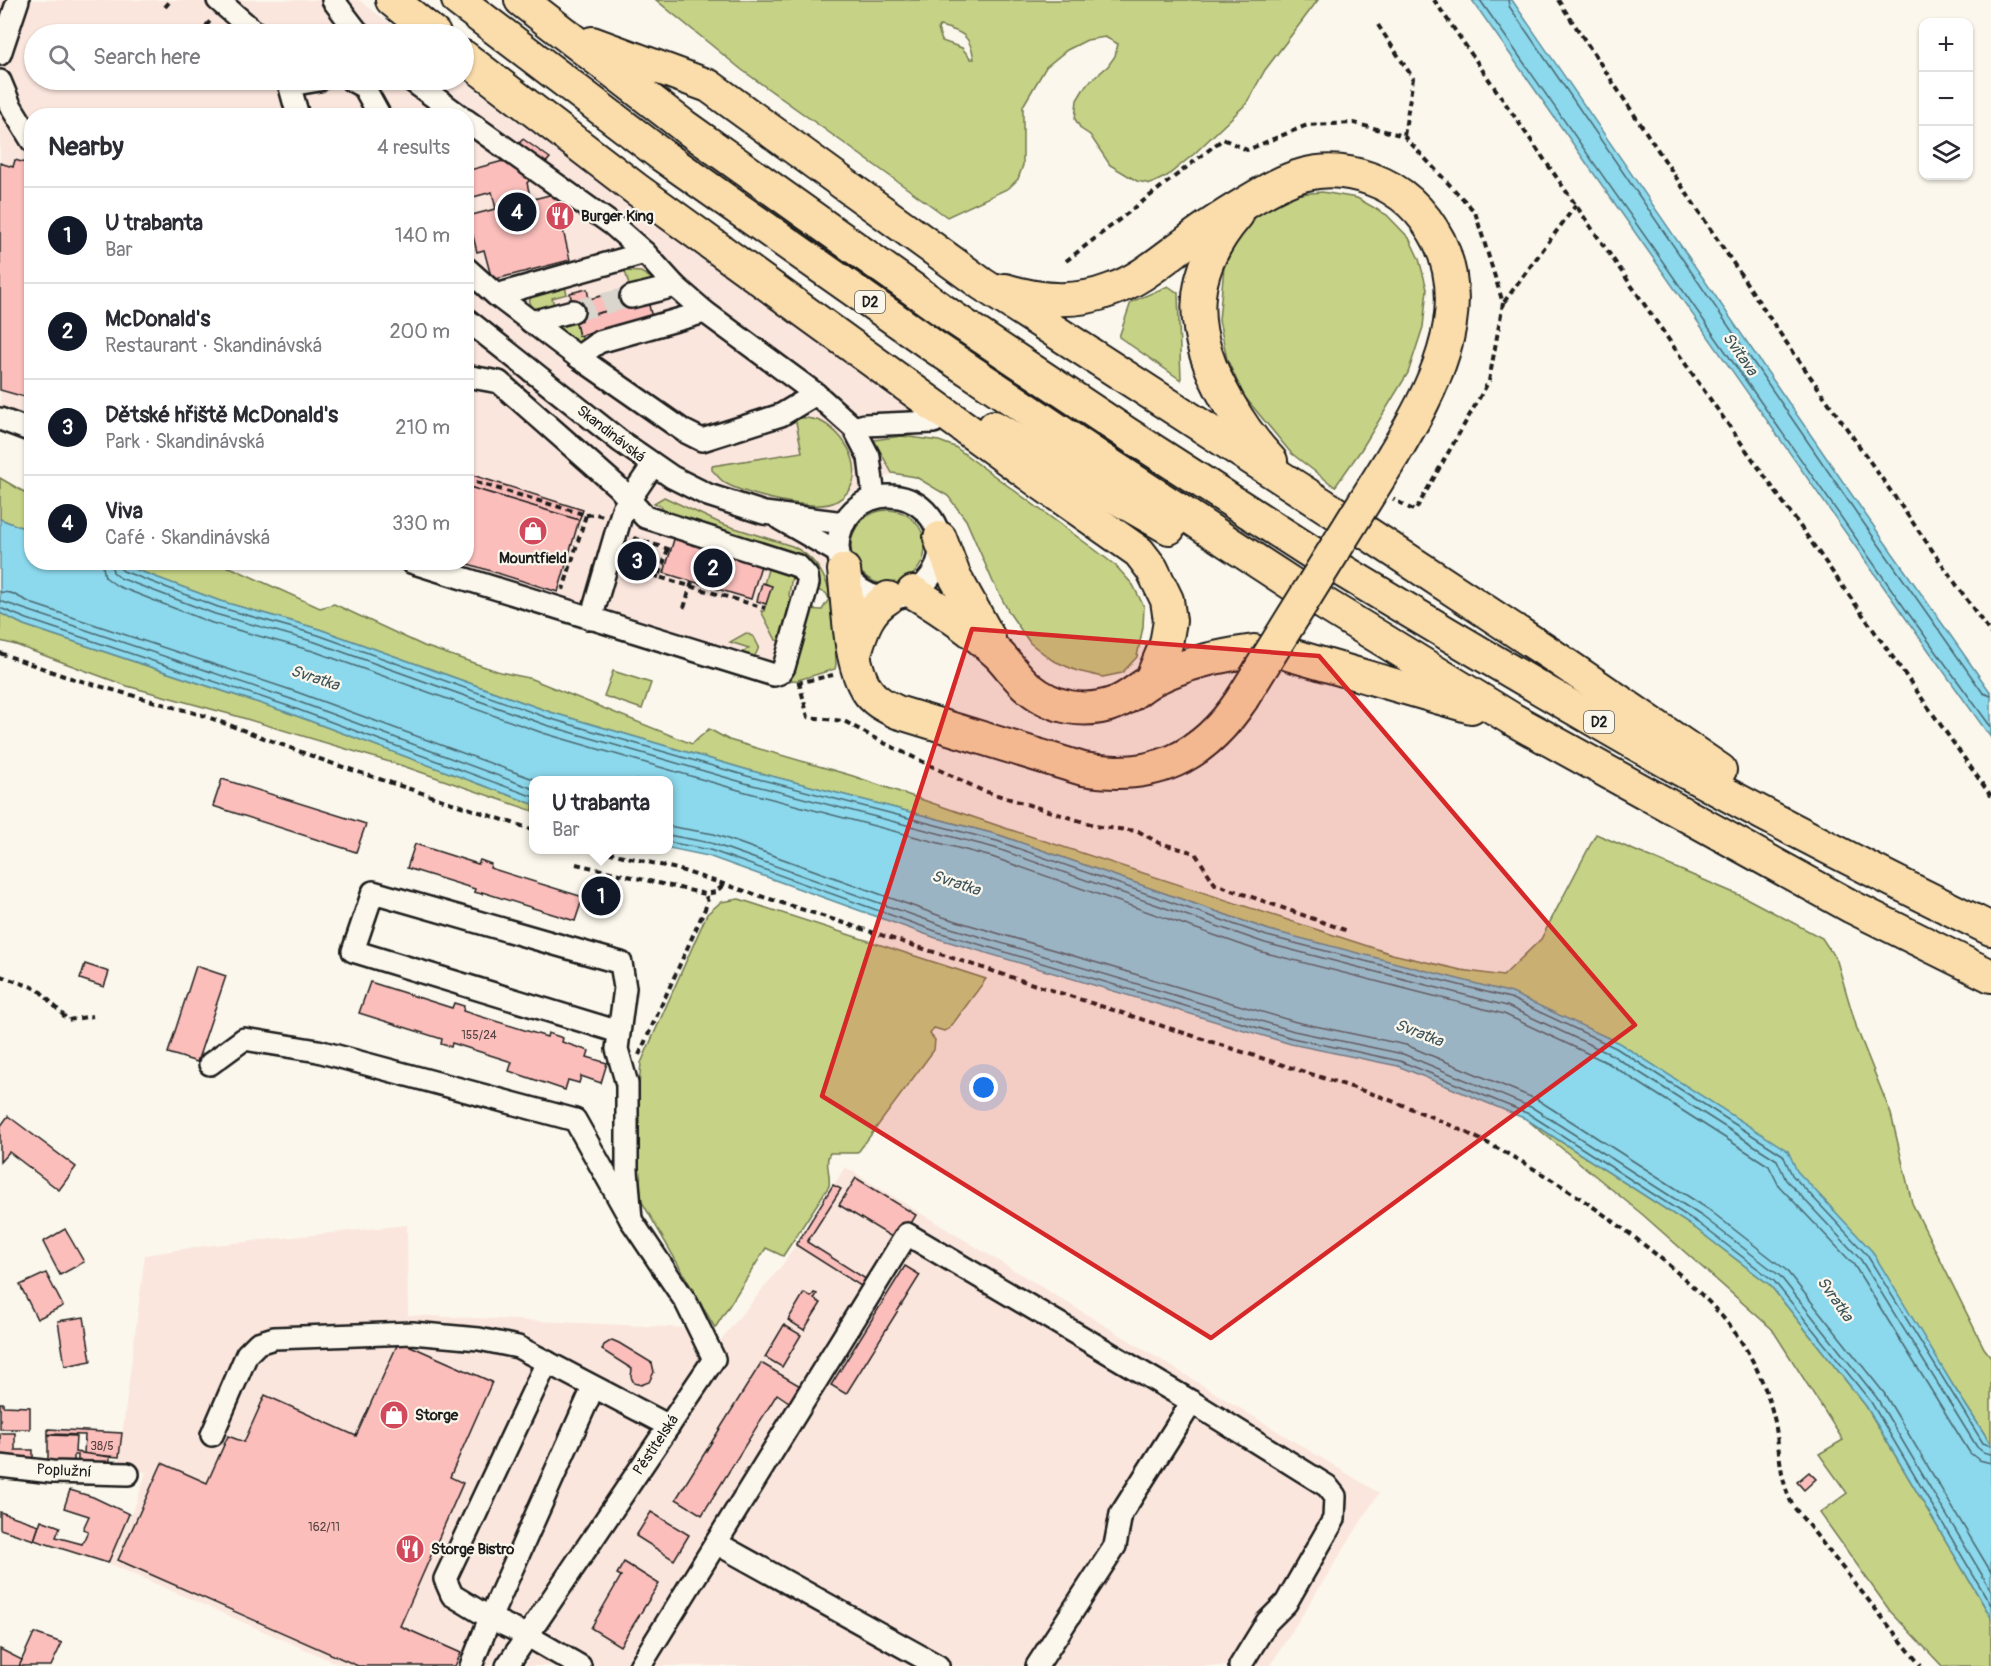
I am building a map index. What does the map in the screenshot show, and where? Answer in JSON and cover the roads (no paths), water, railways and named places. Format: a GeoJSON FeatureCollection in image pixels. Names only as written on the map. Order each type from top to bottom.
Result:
{"type":"FeatureCollection","features":[{"type":"Feature","properties":{"kind":"highway"},"geometry":{"type":"LineString","coordinates":[[392,0],[422,24]]}},
{"type":"Feature","properties":{"kind":"highway","name":"D2"},"geometry":{"type":"LineString","coordinates":[[458,0],[663,156],[914,333],[1292,591],[987,423],[905,382]]}},
{"type":"Feature","properties":{"kind":"highway","name":"D2"},"geometry":{"type":"LineString","coordinates":[[521,0],[684,126],[952,317],[1314,554]]}},
{"type":"Feature","properties":{"kind":"highway"},"geometry":{"type":"LineString","coordinates":[[563,33],[709,86],[982,284],[1330,510],[1288,477],[1250,438],[1212,373],[1204,352],[1197,304],[1203,272],[1219,239],[1249,201]]}},
{"type":"Feature","properties":{"kind":"highway"},"geometry":{"type":"LineString","coordinates":[[474,65],[636,189],[905,382],[1045,486],[1140,552],[1152,569],[1167,600],[1170,621],[1166,644],[1151,680]]}},
{"type":"Feature","properties":{"kind":"highway"},"geometry":{"type":"LineString","coordinates":[[842,562],[854,657],[866,690],[879,703],[897,712],[1083,769],[1111,773],[1154,769],[1190,754],[1217,732],[1242,699],[1425,401],[1436,376],[1450,324],[1451,297],[1443,250],[1420,211],[1394,189],[1361,175],[1339,171],[1316,172],[1291,178],[1267,189],[1189,240],[1144,274],[1103,293],[1080,299],[1050,300],[1025,296],[982,284]]}},
{"type":"Feature","properties":{"kind":"highway"},"geometry":{"type":"LineString","coordinates":[[1367,533],[1562,662],[1860,865]]}},
{"type":"Feature","properties":{"kind":"highway"},"geometry":{"type":"LineString","coordinates":[[940,538],[954,575],[998,655]]}},
{"type":"Feature","properties":{"kind":"highway","name":"D2"},"geometry":{"type":"LineString","coordinates":[[1343,571],[1670,763],[1860,865],[1991,929]]}},
{"type":"Feature","properties":{"kind":"highway"},"geometry":{"type":"LineString","coordinates":[[854,657],[867,618],[875,608],[901,595],[944,610],[998,655],[1021,680],[1043,698],[1056,704],[1076,708],[1095,708],[1115,703],[1151,680],[1198,661],[1254,651]]}},
{"type":"Feature","properties":{"kind":"highway","name":"D2"},"geometry":{"type":"LineString","coordinates":[[1323,603],[1512,719],[1852,907],[1991,976]]}},
{"type":"Feature","properties":{"kind":"highway"},"geometry":{"type":"LineString","coordinates":[[1291,655],[1512,719]]}},
{"type":"Feature","properties":{"kind":"street"},"geometry":{"type":"LineString","coordinates":[[0,54],[18,0]]}},
{"type":"Feature","properties":{"kind":"street"},"geometry":{"type":"LineString","coordinates":[[333,0],[351,24]]}},
{"type":"Feature","properties":{"kind":"street"},"geometry":{"type":"LineString","coordinates":[[215,9],[240,24]]}},
{"type":"Feature","properties":{"kind":"street"},"geometry":{"type":"LineString","coordinates":[[0,81],[10,105],[24,128]]}},
{"type":"Feature","properties":{"kind":"street"},"geometry":{"type":"LineString","coordinates":[[291,90],[296,108]]}},
{"type":"Feature","properties":{"kind":"street"},"geometry":{"type":"LineString","coordinates":[[366,90],[376,108]]}},
{"type":"Feature","properties":{"kind":"street"},"geometry":{"type":"LineString","coordinates":[[425,90],[449,108]]}},
{"type":"Feature","properties":{"kind":"street"},"geometry":{"type":"LineString","coordinates":[[474,126],[613,225],[705,312],[816,394],[854,428],[869,457],[874,498]]}},
{"type":"Feature","properties":{"kind":"street"},"geometry":{"type":"LineString","coordinates":[[496,295],[645,253]]}},
{"type":"Feature","properties":{"kind":"street"},"geometry":{"type":"LineString","coordinates":[[474,275],[496,295],[578,357],[684,431],[702,440],[781,415],[816,394]]}},
{"type":"Feature","properties":{"kind":"street"},"geometry":{"type":"LineString","coordinates":[[631,297],[675,286]]}},
{"type":"Feature","properties":{"kind":"street"},"geometry":{"type":"LineString","coordinates":[[531,322],[573,311]]}},
{"type":"Feature","properties":{"kind":"street"},"geometry":{"type":"LineString","coordinates":[[578,357],[599,342],[705,312]]}},
{"type":"Feature","properties":{"kind":"street","name":"Skandinávská"},"geometry":{"type":"LineString","coordinates":[[474,325],[653,465],[708,495],[774,516],[844,523]]}},
{"type":"Feature","properties":{"kind":"street"},"geometry":{"type":"LineString","coordinates":[[436,570],[774,675],[780,673],[784,667],[808,583],[804,571],[791,562],[645,517],[629,499],[499,382],[474,377]]}},
{"type":"Feature","properties":{"kind":"street"},"geometry":{"type":"LineString","coordinates":[[0,419],[24,428]]}},
{"type":"Feature","properties":{"kind":"street"},"geometry":{"type":"LineString","coordinates":[[854,428],[865,425],[934,422]]}},
{"type":"Feature","properties":{"kind":"street"},"geometry":{"type":"LineString","coordinates":[[591,619],[623,509],[653,465]]}},
{"type":"Feature","properties":{"kind":"street"},"geometry":{"type":"LineString","coordinates":[[903,497],[916,503],[927,512],[940,538],[940,550],[932,574],[924,584],[901,595],[875,596],[862,590],[852,581],[842,562],[839,543],[844,523],[852,512],[874,498],[903,497]]}},
{"type":"Feature","properties":{"kind":"street","name":"Skandinávská"},"geometry":{"type":"LineString","coordinates":[[774,516],[842,562]]}},
{"type":"Feature","properties":{"kind":"street"},"geometry":{"type":"LineString","coordinates":[[619,1032],[353,951],[373,892],[621,963],[625,988],[617,1049],[627,1084],[627,1170],[631,1220]]}},
{"type":"Feature","properties":{"kind":"street"},"geometry":{"type":"LineString","coordinates":[[210,1064],[244,1040],[318,1051],[575,1120],[631,1220]]}},
{"type":"Feature","properties":{"kind":"street","name":"Pěstitelská"},"geometry":{"type":"LineString","coordinates":[[507,1666],[714,1359],[686,1302],[631,1220]]}},
{"type":"Feature","properties":{"kind":"street"},"geometry":{"type":"LineString","coordinates":[[640,1666],[908,1233],[1328,1486],[1335,1496],[1334,1519],[1286,1603],[1268,1622],[1240,1666]]}},
{"type":"Feature","properties":{"kind":"street"},"geometry":{"type":"LineString","coordinates":[[212,1435],[247,1354],[258,1343],[274,1338],[412,1333],[478,1339],[518,1347],[669,1426]]}},
{"type":"Feature","properties":{"kind":"street"},"geometry":{"type":"LineString","coordinates":[[548,1362],[445,1579],[452,1595],[580,1666]]}},
{"type":"Feature","properties":{"kind":"street"},"geometry":{"type":"LineString","coordinates":[[471,1666],[490,1618],[594,1388]]}},
{"type":"Feature","properties":{"kind":"street"},"geometry":{"type":"LineString","coordinates":[[1037,1666],[1115,1546],[1121,1514],[1191,1402]]}},
{"type":"Feature","properties":{"kind":"street","name":"Poplužní"},"geometry":{"type":"LineString","coordinates":[[0,1466],[52,1472],[128,1474]]}},
{"type":"Feature","properties":{"kind":"street"},"geometry":{"type":"LineString","coordinates":[[716,1543],[938,1666]]}},
{"type":"Feature","properties":{"kind":"water","name":"Svitava"},"geometry":{"type":"Polygon","coordinates":[[[1472,0],[1512,0],[1863,511],[1991,693],[1991,738],[1902,613],[1472,0]]]}},
{"type":"Feature","properties":{"kind":"water","name":"Svratka"},"geometry":{"type":"Polygon","coordinates":[[[0,519],[24,528],[24,570],[137,570],[220,601],[319,629],[550,712],[748,770],[999,835],[1269,930],[1512,993],[1619,1043],[1788,1151],[1797,1171],[1872,1251],[1991,1444],[1991,1617],[1866,1406],[1770,1285],[1695,1228],[1526,1119],[1398,1066],[1291,1044],[936,938],[708,856],[673,849],[673,776],[529,776],[529,803],[286,712],[24,625],[0,613],[0,519]]]}},
{"type":"Feature","properties":{"kind":"tunnel"},"geometry":{"type":"LineString","coordinates":[[573,311],[631,297]]}},
{"type":"Feature","properties":{"kind":"place","name":"Viva"},"geometry":{"type":"Point","coordinates":[517,212]}},
{"type":"Feature","properties":{"kind":"place","name":"Burger King"},"geometry":{"type":"Point","coordinates":[560,216]}},
{"type":"Feature","properties":{"kind":"place","name":"Mountfield"},"geometry":{"type":"Point","coordinates":[533,531]}},
{"type":"Feature","properties":{"kind":"place","name":"Dětské hřiště McDonald's"},"geometry":{"type":"Point","coordinates":[637,561]}},
{"type":"Feature","properties":{"kind":"place","name":"McDonald's"},"geometry":{"type":"Point","coordinates":[713,568]}},
{"type":"Feature","properties":{"kind":"place","name":"U trabanta"},"geometry":{"type":"Point","coordinates":[601,896]}},
{"type":"Feature","properties":{"kind":"place","name":"Storge"},"geometry":{"type":"Point","coordinates":[394,1415]}},
{"type":"Feature","properties":{"kind":"place","name":"Storge Bistro"},"geometry":{"type":"Point","coordinates":[410,1549]}}]}
